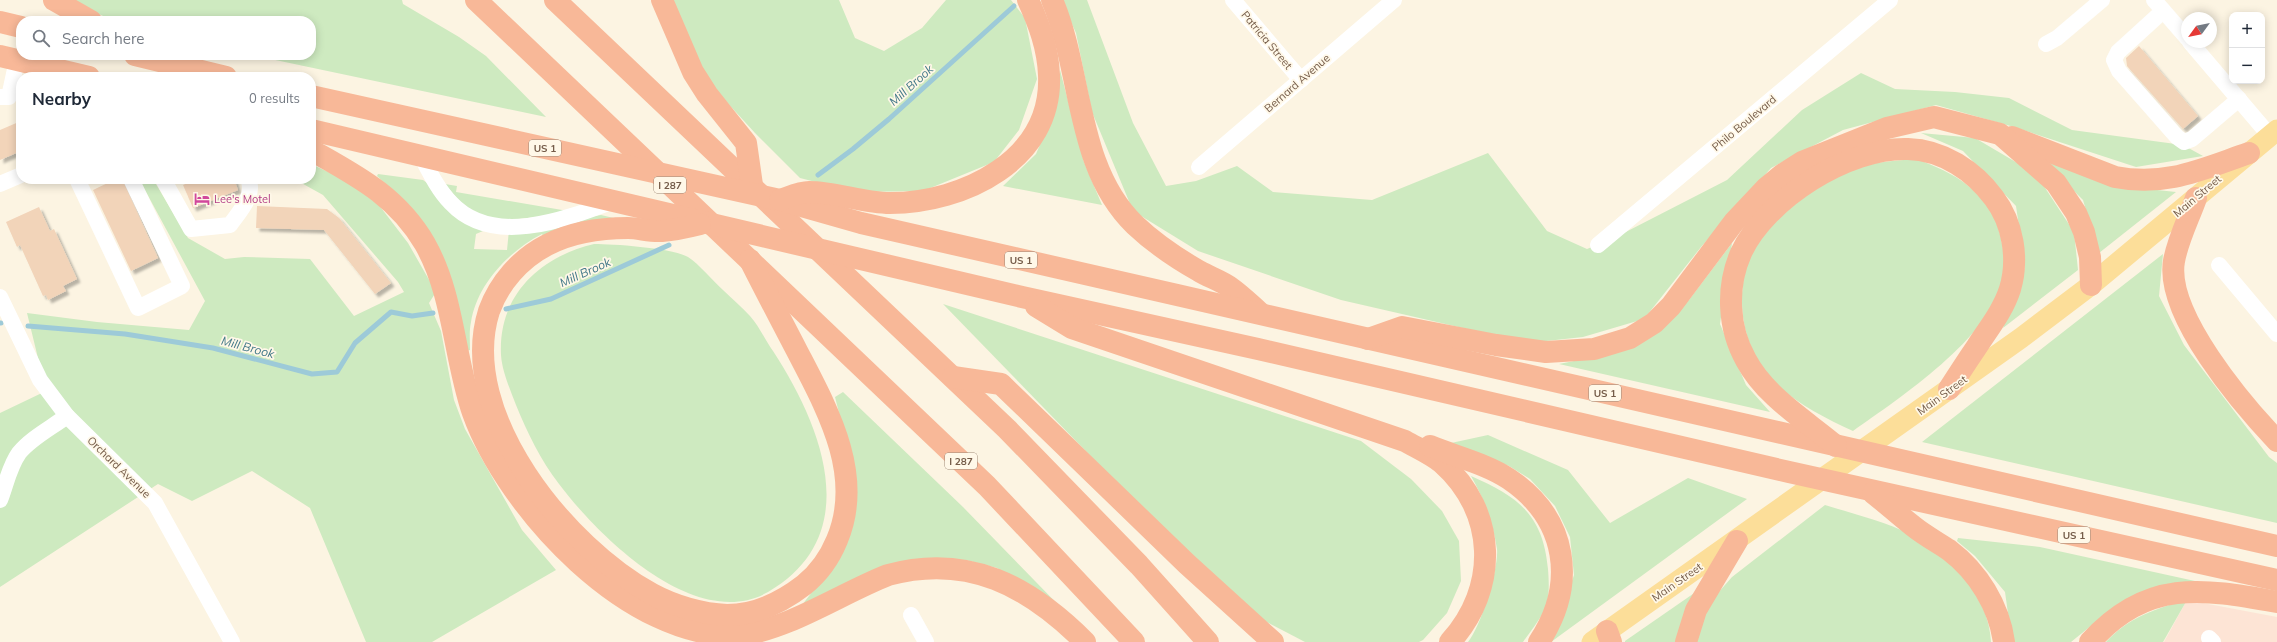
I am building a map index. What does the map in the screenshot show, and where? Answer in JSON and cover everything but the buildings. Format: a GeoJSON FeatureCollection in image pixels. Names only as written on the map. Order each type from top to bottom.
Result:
{"type":"FeatureCollection","features":[{"type":"Feature","properties":{"kind":"highway"},"geometry":{"type":"LineString","coordinates":[[54,0],[82,16]]}},
{"type":"Feature","properties":{"kind":"highway","name":"I 287"},"geometry":{"type":"LineString","coordinates":[[476,0],[750,260],[772,287],[987,486],[1134,642]]}},
{"type":"Feature","properties":{"kind":"highway"},"geometry":{"type":"LineString","coordinates":[[555,0],[953,377],[1074,497],[1208,642]]}},
{"type":"Feature","properties":{"kind":"highway"},"geometry":{"type":"LineString","coordinates":[[662,0],[693,72],[707,94],[746,143],[755,189]]}},
{"type":"Feature","properties":{"kind":"highway"},"geometry":{"type":"LineString","coordinates":[[780,200],[808,192],[890,203],[926,200],[972,187],[1002,170],[1031,137],[1042,118],[1047,97],[1050,76],[1046,50],[1040,26],[1028,0]]}},
{"type":"Feature","properties":{"kind":"highway"},"geometry":{"type":"LineString","coordinates":[[1052,0],[1066,40],[1092,150],[1100,173],[1115,200],[1134,224],[1152,240],[1194,268],[1231,287],[1263,315]]}},
{"type":"Feature","properties":{"kind":"highway"},"geometry":{"type":"LineString","coordinates":[[0,22],[16,26]]}},
{"type":"Feature","properties":{"kind":"highway"},"geometry":{"type":"LineString","coordinates":[[18,60],[69,72]]}},
{"type":"Feature","properties":{"kind":"highway"},"geometry":{"type":"LineString","coordinates":[[156,60],[205,72]]}},
{"type":"Feature","properties":{"kind":"highway"},"geometry":{"type":"LineString","coordinates":[[192,60],[214,72]]}},
{"type":"Feature","properties":{"kind":"highway","name":"US 1"},"geometry":{"type":"LineString","coordinates":[[316,97],[780,200],[861,223],[1840,449],[2277,546]]}},
{"type":"Feature","properties":{"kind":"highway"},"geometry":{"type":"LineString","coordinates":[[1368,339],[1402,327],[1529,350],[1562,352],[1594,348],[1613,344],[1630,338],[1654,323],[1683,292],[1734,222],[1750,205],[1772,184],[1802,162],[1886,128],[1934,117],[2033,144],[2102,172],[2129,180],[2156,180],[2178,177],[2249,153]]}},
{"type":"Feature","properties":{"kind":"highway","name":"US 1"},"geometry":{"type":"LineString","coordinates":[[316,131],[420,154],[614,201],[712,222],[1022,297],[1258,349],[1870,490],[2277,580]]}},
{"type":"Feature","properties":{"kind":"highway"},"geometry":{"type":"LineString","coordinates":[[2000,134],[2046,172],[2066,195],[2084,232],[2090,257],[2091,285]]}},
{"type":"Feature","properties":{"kind":"highway"},"geometry":{"type":"LineString","coordinates":[[1840,449],[1774,395],[1746,361],[1735,335],[1731,298],[1732,280],[1746,243],[1775,208],[1794,192],[1832,168],[1875,153],[1908,149],[1932,154],[1952,161],[1971,173],[1999,204],[2012,237],[2013,274],[2010,289],[1991,326],[1950,389]]}},
{"type":"Feature","properties":{"kind":"highway"},"geometry":{"type":"LineString","coordinates":[[316,153],[375,188],[412,225],[436,267],[472,410],[482,436],[498,465],[516,494],[554,540],[580,565],[630,604],[653,618],[703,634],[723,636],[743,634],[782,623],[888,575],[906,570],[933,567],[953,568],[997,579],[1035,600],[1064,622],[1085,642]]}},
{"type":"Feature","properties":{"kind":"highway"},"geometry":{"type":"LineString","coordinates":[[2196,198],[2174,261],[2174,280],[2177,296],[2198,338],[2218,369],[2240,400],[2277,441]]}},
{"type":"Feature","properties":{"kind":"highway"},"geometry":{"type":"LineString","coordinates":[[712,222],[660,231],[631,228],[587,232],[546,246],[523,262],[503,282],[490,308],[483,343],[483,365],[488,392],[498,420],[521,464],[548,503],[596,554],[630,581],[655,596],[705,612],[728,614],[761,610],[792,594],[809,581],[824,564],[833,548],[844,518],[846,501],[845,470],[833,424],[772,287]]}},
{"type":"Feature","properties":{"kind":"highway"},"geometry":{"type":"LineString","coordinates":[[1022,297],[1072,328],[1405,441],[1441,462],[1466,490],[1473,504],[1483,532],[1486,566],[1477,601],[1464,626],[1450,642]]}},
{"type":"Feature","properties":{"kind":"highway"},"geometry":{"type":"LineString","coordinates":[[953,377],[1001,384],[1187,564],[1273,642]]}},
{"type":"Feature","properties":{"kind":"highway"},"geometry":{"type":"LineString","coordinates":[[1405,441],[1420,442],[1507,478],[1534,500],[1544,514],[1553,532],[1559,550],[1562,566],[1562,584],[1556,611],[1539,642]]}},
{"type":"Feature","properties":{"kind":"highway"},"geometry":{"type":"LineString","coordinates":[[1870,490],[1914,527],[1950,552],[1979,580],[1991,600],[2000,622],[2004,642]]}},
{"type":"Feature","properties":{"kind":"highway"},"geometry":{"type":"LineString","coordinates":[[1686,642],[1696,610],[1737,541]]}},
{"type":"Feature","properties":{"kind":"highway"},"geometry":{"type":"LineString","coordinates":[[2090,642],[2103,627],[2132,608],[2149,599],[2169,594],[2199,590],[2277,602]]}},
{"type":"Feature","properties":{"kind":"main road","name":"Main Street"},"geometry":{"type":"LineString","coordinates":[[1604,638],[1788,504],[1950,389],[2091,285],[2273,133]]}},
{"type":"Feature","properties":{"kind":"street","name":"Patricia Street"},"geometry":{"type":"LineString","coordinates":[[1233,0],[1300,80]]}},
{"type":"Feature","properties":{"kind":"street","name":"Bernard Avenue"},"geometry":{"type":"LineString","coordinates":[[1199,167],[1394,0]]}},
{"type":"Feature","properties":{"kind":"street","name":"Philo Boulevard"},"geometry":{"type":"LineString","coordinates":[[1598,245],[1890,0]]}},
{"type":"Feature","properties":{"kind":"street"},"geometry":{"type":"LineString","coordinates":[[2046,44],[2057,38],[2102,0]]}},
{"type":"Feature","properties":{"kind":"street"},"geometry":{"type":"LineString","coordinates":[[2181,31],[2159,5],[2118,52],[2114,60],[2119,71],[2177,137],[2184,142],[2192,139],[2239,98]]}},
{"type":"Feature","properties":{"kind":"street"},"geometry":{"type":"LineString","coordinates":[[2195,48],[2239,98],[2273,133]]}},
{"type":"Feature","properties":{"kind":"street"},"geometry":{"type":"LineString","coordinates":[[0,97],[9,97],[9,58]]}},
{"type":"Feature","properties":{"kind":"street"},"geometry":{"type":"LineString","coordinates":[[420,154],[451,203],[460,211],[483,222],[523,227],[571,217],[614,201]]}},
{"type":"Feature","properties":{"kind":"street"},"geometry":{"type":"LineString","coordinates":[[0,184],[16,177]]}},
{"type":"Feature","properties":{"kind":"street"},"geometry":{"type":"LineString","coordinates":[[79,184],[138,308],[182,286],[133,184]]}},
{"type":"Feature","properties":{"kind":"street"},"geometry":{"type":"LineString","coordinates":[[166,184],[191,229],[230,225],[248,198],[250,184]]}},
{"type":"Feature","properties":{"kind":"street"},"geometry":{"type":"LineString","coordinates":[[2219,265],[2277,334]]}},
{"type":"Feature","properties":{"kind":"street","name":"Orchard Avenue"},"geometry":{"type":"LineString","coordinates":[[0,297],[40,380],[67,416],[155,503],[232,642]]}},
{"type":"Feature","properties":{"kind":"street"},"geometry":{"type":"LineString","coordinates":[[0,500],[11,470],[20,453],[33,441],[67,416]]}},
{"type":"Feature","properties":{"kind":"street"},"geometry":{"type":"LineString","coordinates":[[911,615],[926,642]]}},
{"type":"Feature","properties":{"kind":"shaded area"},"geometry":{"type":"Polygon","coordinates":[[[2187,600],[2277,617],[2277,642],[2164,642],[2187,600]]]}},
{"type":"Feature","properties":{"kind":"green space"},"geometry":{"type":"Polygon","coordinates":[[[68,0],[402,0],[403,4],[459,37],[486,56],[546,117],[276,60],[316,60],[316,16],[103,16],[68,0]]]}},
{"type":"Feature","properties":{"kind":"green space"},"geometry":{"type":"Polygon","coordinates":[[[672,0],[839,0],[855,38],[884,51],[922,28],[946,0],[1011,0],[1025,18],[1037,79],[1019,130],[994,162],[923,191],[855,192],[800,178],[755,133],[701,74],[672,0]]]}},
{"type":"Feature","properties":{"kind":"green space"},"geometry":{"type":"Polygon","coordinates":[[[1061,0],[1087,0],[1133,123],[1166,186],[1196,181],[1237,166],[1273,192],[1372,200],[1488,153],[1547,231],[1587,249],[1616,237],[1727,180],[1802,110],[1861,73],[1895,89],[1955,92],[2009,98],[2072,130],[2183,145],[2203,156],[2136,167],[2014,127],[1936,105],[1843,130],[1771,168],[1701,247],[1644,319],[1583,337],[1528,343],[1341,300],[1198,251],[1133,211],[1092,112],[1076,33],[1061,0]]]}},
{"type":"Feature","properties":{"kind":"green space"},"geometry":{"type":"Polygon","coordinates":[[[1060,70],[1084,162],[1102,205],[1003,186],[1036,154],[1057,105],[1060,70]]]}},
{"type":"Feature","properties":{"kind":"green space"},"geometry":{"type":"Polygon","coordinates":[[[1921,133],[1975,138],[2036,174],[2074,232],[2078,270],[2003,328],[2025,268],[2016,206],[1963,151],[1921,133]]]}},
{"type":"Feature","properties":{"kind":"green space"},"geometry":{"type":"Polygon","coordinates":[[[2038,155],[2110,185],[2176,192],[2099,253],[2083,200],[2038,155]]]}},
{"type":"Feature","properties":{"kind":"green space"},"geometry":{"type":"Polygon","coordinates":[[[1916,159],[1956,177],[1979,195],[1988,206],[1995,219],[2000,234],[2005,263],[2004,279],[1996,301],[1982,323],[1963,344],[1918,384],[1853,431],[1817,413],[1793,398],[1764,370],[1755,356],[1744,325],[1742,291],[1745,274],[1757,244],[1764,234],[1773,223],[1807,194],[1842,173],[1860,166],[1897,160],[1916,159]]]}},
{"type":"Feature","properties":{"kind":"green space"},"geometry":{"type":"Polygon","coordinates":[[[316,166],[346,180],[372,196],[408,243],[436,292],[429,303],[441,331],[454,400],[465,429],[522,530],[556,570],[432,642],[366,642],[310,508],[252,471],[192,501],[158,484],[0,587],[0,413],[46,391],[27,313],[97,322],[189,330],[205,301],[142,184],[156,184],[188,238],[225,259],[244,257],[310,259],[354,316],[404,292],[398,282],[323,195],[303,184],[316,184],[316,166]]]}},
{"type":"Feature","properties":{"kind":"green space"},"geometry":{"type":"Polygon","coordinates":[[[378,174],[423,180],[490,228],[476,234],[474,249],[507,250],[509,230],[601,215],[622,220],[544,237],[542,234],[530,241],[507,259],[487,282],[474,308],[470,325],[470,350],[466,351],[400,197],[377,176],[378,174]]]}},
{"type":"Feature","properties":{"kind":"green space"},"geometry":{"type":"Polygon","coordinates":[[[445,184],[457,186],[456,192],[568,211],[567,214],[498,221],[466,209],[445,184]]]}},
{"type":"Feature","properties":{"kind":"green space"},"geometry":{"type":"Polygon","coordinates":[[[1732,243],[1720,324],[1746,385],[1770,412],[1559,364],[1614,353],[1689,300],[1732,243]]]}},
{"type":"Feature","properties":{"kind":"green space"},"geometry":{"type":"Polygon","coordinates":[[[594,244],[669,251],[688,257],[692,260],[750,316],[791,381],[807,412],[819,445],[826,478],[826,510],[817,541],[798,568],[768,592],[740,601],[711,600],[681,590],[652,573],[624,552],[598,529],[577,506],[552,475],[530,436],[509,386],[502,361],[502,334],[507,314],[515,297],[526,282],[540,269],[556,258],[574,250],[594,244]]]}},
{"type":"Feature","properties":{"kind":"green space"},"geometry":{"type":"Polygon","coordinates":[[[2163,254],[2159,296],[2184,345],[2269,457],[2277,463],[2277,523],[1922,442],[2163,254]]]}},
{"type":"Feature","properties":{"kind":"green space"},"geometry":{"type":"Polygon","coordinates":[[[943,304],[1361,441],[1411,479],[1442,511],[1459,541],[1461,581],[1447,613],[1423,640],[1419,642],[1305,642],[1263,620],[1208,577],[943,304]]]}},
{"type":"Feature","properties":{"kind":"green space"},"geometry":{"type":"Polygon","coordinates":[[[843,392],[963,507],[1073,620],[1025,584],[997,568],[966,560],[934,559],[802,605],[843,552],[841,421],[835,397],[843,392]]]}},
{"type":"Feature","properties":{"kind":"green space"},"geometry":{"type":"Polygon","coordinates":[[[1488,435],[1568,470],[1610,523],[1688,478],[1747,499],[1551,642],[1574,575],[1570,537],[1555,506],[1530,479],[1509,466],[1451,443],[1488,435]]]}},
{"type":"Feature","properties":{"kind":"green space"},"geometry":{"type":"Polygon","coordinates":[[[1471,476],[1503,492],[1515,500],[1526,510],[1534,521],[1541,535],[1548,569],[1548,596],[1542,615],[1523,642],[1468,642],[1478,624],[1488,597],[1497,558],[1495,539],[1484,502],[1471,476]]]}},
{"type":"Feature","properties":{"kind":"green space"},"geometry":{"type":"Polygon","coordinates":[[[1825,505],[1901,530],[1940,554],[1965,579],[1975,593],[1989,625],[1991,642],[1695,642],[1710,602],[1732,577],[1825,505]]]}},
{"type":"Feature","properties":{"kind":"green space"},"geometry":{"type":"Polygon","coordinates":[[[1958,538],[2040,547],[2204,583],[2108,612],[2071,642],[2012,642],[2005,592],[1975,556],[1957,541],[1958,538]]]}},
{"type":"Feature","properties":{"kind":"green space"},"geometry":{"type":"Polygon","coordinates":[[[1703,587],[1678,642],[1625,642],[1625,641],[1703,587]]]}},
{"type":"Feature","properties":{"kind":"green space"},"geometry":{"type":"Polygon","coordinates":[[[2187,600],[2163,642],[2106,642],[2123,626],[2133,620],[2154,610],[2187,600]]]}},
{"type":"Feature","properties":{"kind":"waterway","name":"Mill Brook"},"geometry":{"type":"LineString","coordinates":[[818,175],[853,149],[889,119],[1014,6]]}},
{"type":"Feature","properties":{"kind":"waterway","name":"Mill Brook"},"geometry":{"type":"LineString","coordinates":[[506,309],[551,299],[669,245]]}},
{"type":"Feature","properties":{"kind":"waterway","name":"Mill Brook"},"geometry":{"type":"LineString","coordinates":[[28,326],[125,334],[213,348],[312,374],[337,372],[355,343],[391,312],[412,316],[433,313]]}},
{"type":"Feature","properties":{"kind":"place","name":"Lee's Motel"},"geometry":{"type":"Point","coordinates":[202,199]}}]}
